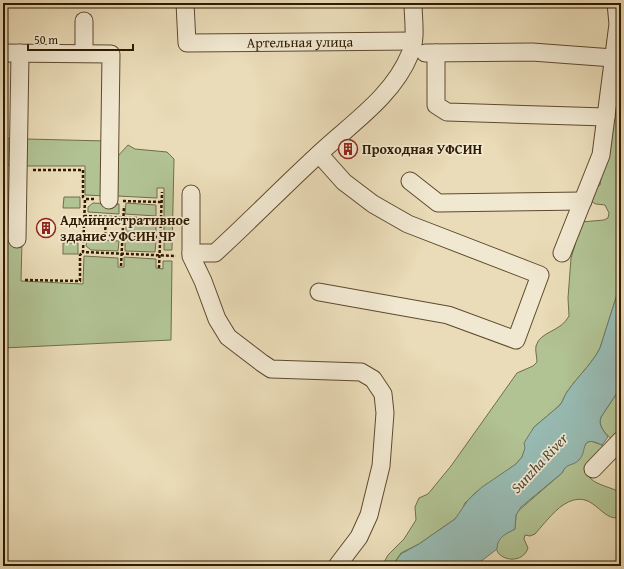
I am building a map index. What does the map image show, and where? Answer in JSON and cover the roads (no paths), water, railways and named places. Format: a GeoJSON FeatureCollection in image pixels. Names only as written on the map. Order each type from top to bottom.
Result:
{"type":"FeatureCollection","features":[{"type":"Feature","properties":{"kind":"street","name":"Артельная улица"},"geometry":{"type":"LineString","coordinates":[[185,3],[187,43],[412,47],[436,53],[532,52],[613,58]]}},
{"type":"Feature","properties":{"kind":"street"},"geometry":{"type":"LineString","coordinates":[[191,254],[215,253],[318,154],[364,114],[392,85],[404,68],[412,47],[413,3]]}},
{"type":"Feature","properties":{"kind":"street"},"geometry":{"type":"LineString","coordinates":[[562,254],[601,155],[618,24],[616,3]]}},
{"type":"Feature","properties":{"kind":"street"},"geometry":{"type":"LineString","coordinates":[[84,21],[84,53]]}},
{"type":"Feature","properties":{"kind":"street"},"geometry":{"type":"LineString","coordinates":[[3,53],[111,54],[117,200]]}},
{"type":"Feature","properties":{"kind":"street"},"geometry":{"type":"LineString","coordinates":[[17,238],[20,53]]}},
{"type":"Feature","properties":{"kind":"street"},"geometry":{"type":"LineString","coordinates":[[436,53],[436,105],[446,112],[606,117]]}},
{"type":"Feature","properties":{"kind":"street"},"geometry":{"type":"LineString","coordinates":[[318,154],[344,182],[373,204],[408,224],[540,274],[516,340],[448,314],[319,292]]}},
{"type":"Feature","properties":{"kind":"street"},"geometry":{"type":"LineString","coordinates":[[410,181],[438,203],[583,201]]}},
{"type":"Feature","properties":{"kind":"street"},"geometry":{"type":"LineString","coordinates":[[191,194],[191,254],[217,319],[228,337],[271,369],[361,372],[373,379],[383,394],[385,413],[381,466],[370,515],[359,537],[337,566]]}},
{"type":"Feature","properties":{"kind":"street"},"geometry":{"type":"LineString","coordinates":[[593,469],[621,440]]}},
{"type":"Feature","properties":{"kind":"water","name":"Sunzha River"},"geometry":{"type":"Polygon","coordinates":[[[621,282],[621,387],[600,420],[603,430],[608,437],[602,445],[590,441],[587,443],[579,460],[566,467],[562,473],[521,507],[516,515],[515,529],[503,536],[497,545],[497,549],[476,565],[467,561],[463,562],[460,566],[392,566],[401,554],[419,544],[455,519],[468,500],[482,487],[516,464],[522,457],[525,448],[524,443],[534,427],[559,406],[571,386],[597,354],[621,282]]]}},
{"type":"Feature","properties":{"kind":"place","name":"Проходная УФСИН"},"geometry":{"type":"Point","coordinates":[348,149]}},
{"type":"Feature","properties":{"kind":"place","name":"Административное здание УФСИН ЧР"},"geometry":{"type":"Point","coordinates":[46,228]}}]}
